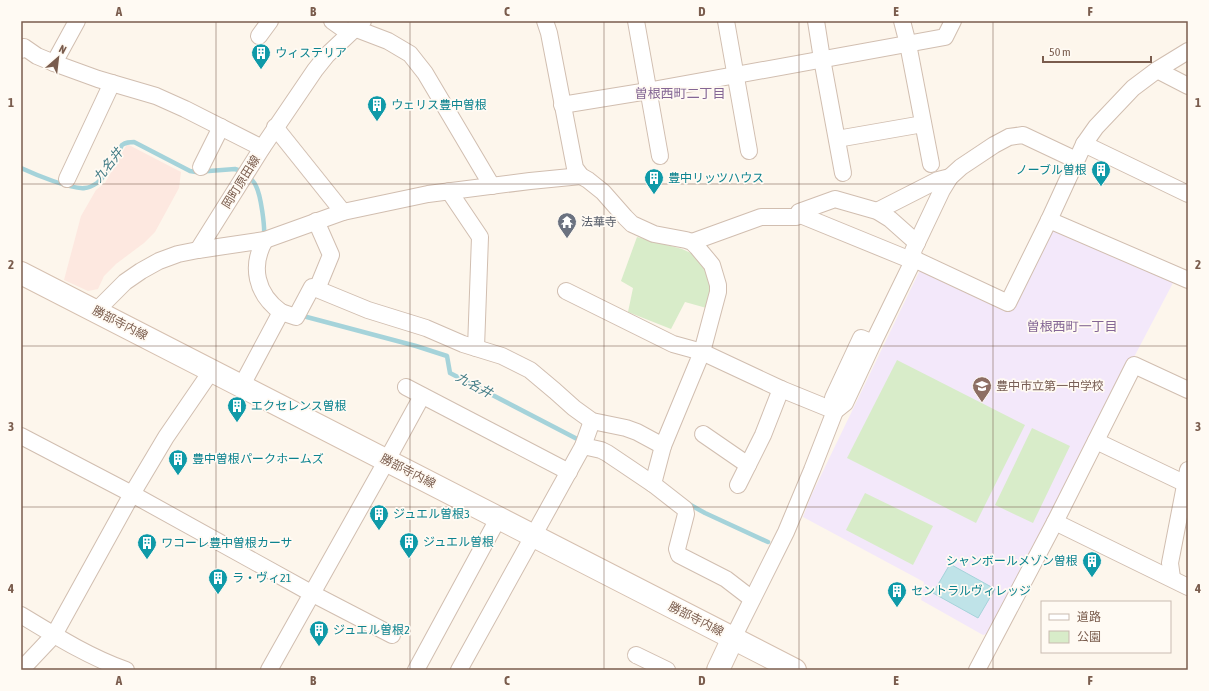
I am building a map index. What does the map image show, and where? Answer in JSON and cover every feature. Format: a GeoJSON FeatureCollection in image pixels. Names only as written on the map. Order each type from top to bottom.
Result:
{"type":"FeatureCollection","features":[{"type":"Feature","properties":{"kind":"street"},"geometry":{"type":"LineString","coordinates":[[54,63],[77,21]]}},
{"type":"Feature","properties":{"kind":"street"},"geometry":{"type":"LineString","coordinates":[[259,36],[270,21]]}},
{"type":"Feature","properties":{"kind":"street"},"geometry":{"type":"LineString","coordinates":[[332,21],[388,41],[410,54],[425,73],[492,186]]}},
{"type":"Feature","properties":{"kind":"street"},"geometry":{"type":"LineString","coordinates":[[545,21],[549,33],[575,168],[581,176],[602,192],[632,224],[654,234],[692,242],[712,265],[718,285],[718,292],[702,352],[663,446],[653,484]]}},
{"type":"Feature","properties":{"kind":"street"},"geometry":{"type":"LineString","coordinates":[[636,21],[660,156]]}},
{"type":"Feature","properties":{"kind":"street"},"geometry":{"type":"LineString","coordinates":[[726,21],[749,151]]}},
{"type":"Feature","properties":{"kind":"street"},"geometry":{"type":"LineString","coordinates":[[816,21],[843,173]]}},
{"type":"Feature","properties":{"kind":"street"},"geometry":{"type":"LineString","coordinates":[[902,21],[908,44],[931,164]]}},
{"type":"Feature","properties":{"kind":"street"},"geometry":{"type":"LineString","coordinates":[[562,105],[648,91],[945,37],[954,21]]}},
{"type":"Feature","properties":{"kind":"street","name":"岡町原田線"},"geometry":{"type":"LineString","coordinates":[[198,250],[275,128],[321,61],[355,28]]}},
{"type":"Feature","properties":{"kind":"street"},"geometry":{"type":"LineString","coordinates":[[21,50],[24,47],[37,56],[54,63],[156,96],[262,148]]}},
{"type":"Feature","properties":{"kind":"street"},"geometry":{"type":"LineString","coordinates":[[798,214],[914,260],[1008,303],[1084,144],[1096,127],[1133,88],[1157,70],[1188,51]]}},
{"type":"Feature","properties":{"kind":"street"},"geometry":{"type":"LineString","coordinates":[[1157,70],[1188,86]]}},
{"type":"Feature","properties":{"kind":"street"},"geometry":{"type":"LineString","coordinates":[[67,179],[112,83]]}},
{"type":"Feature","properties":{"kind":"street"},"geometry":{"type":"LineString","coordinates":[[837,139],[923,124]]}},
{"type":"Feature","properties":{"kind":"street"},"geometry":{"type":"LineString","coordinates":[[200,167],[221,127]]}},
{"type":"Feature","properties":{"kind":"street"},"geometry":{"type":"LineString","coordinates":[[275,128],[343,212]]}},
{"type":"Feature","properties":{"kind":"street"},"geometry":{"type":"LineString","coordinates":[[718,670],[786,532],[835,411],[833,398],[861,338],[873,343],[914,260],[913,251],[950,177],[961,167],[1009,137],[1023,136],[1076,160]]}},
{"type":"Feature","properties":{"kind":"street"},"geometry":{"type":"LineString","coordinates":[[1084,144],[1188,194]]}},
{"type":"Feature","properties":{"kind":"street"},"geometry":{"type":"LineString","coordinates":[[96,311],[105,300],[125,282],[159,261],[178,254],[265,240],[343,212],[428,194],[581,176]]}},
{"type":"Feature","properties":{"kind":"street"},"geometry":{"type":"LineString","coordinates":[[877,210],[938,180],[950,177]]}},
{"type":"Feature","properties":{"kind":"street"},"geometry":{"type":"LineString","coordinates":[[449,191],[480,237],[476,348]]}},
{"type":"Feature","properties":{"kind":"street"},"geometry":{"type":"LineString","coordinates":[[692,242],[761,217],[796,217],[799,212],[835,199],[877,210],[890,219],[917,243]]}},
{"type":"Feature","properties":{"kind":"street"},"geometry":{"type":"LineString","coordinates":[[1049,220],[1188,280]]}},
{"type":"Feature","properties":{"kind":"street"},"geometry":{"type":"LineString","coordinates":[[316,221],[331,255],[317,290]]}},
{"type":"Feature","properties":{"kind":"street"},"geometry":{"type":"LineString","coordinates":[[265,240],[259,252],[257,272],[258,279],[262,292],[266,298],[281,312],[296,317],[312,287],[368,310],[410,322],[463,344],[502,356],[530,370],[574,408],[592,421],[626,428],[637,432],[663,446]]}},
{"type":"Feature","properties":{"kind":"street","name":"勝部寺内線"},"geometry":{"type":"LineString","coordinates":[[21,273],[242,385],[795,670]]}},
{"type":"Feature","properties":{"kind":"street"},"geometry":{"type":"LineString","coordinates":[[566,290],[674,344],[702,352],[781,389],[835,411]]}},
{"type":"Feature","properties":{"kind":"street"},"geometry":{"type":"LineString","coordinates":[[242,385],[281,312]]}},
{"type":"Feature","properties":{"kind":"street"},"geometry":{"type":"LineString","coordinates":[[977,670],[1055,522],[1134,365],[1188,390]]}},
{"type":"Feature","properties":{"kind":"street"},"geometry":{"type":"LineString","coordinates":[[21,670],[54,635],[132,494],[166,437],[212,370]]}},
{"type":"Feature","properties":{"kind":"street"},"geometry":{"type":"LineString","coordinates":[[406,387],[569,472]]}},
{"type":"Feature","properties":{"kind":"street"},"geometry":{"type":"LineString","coordinates":[[738,485],[763,435],[781,389]]}},
{"type":"Feature","properties":{"kind":"street"},"geometry":{"type":"LineString","coordinates":[[269,670],[422,396]]}},
{"type":"Feature","properties":{"kind":"street"},"geometry":{"type":"LineString","coordinates":[[459,670],[583,446],[592,421]]}},
{"type":"Feature","properties":{"kind":"street"},"geometry":{"type":"LineString","coordinates":[[703,434],[748,465]]}},
{"type":"Feature","properties":{"kind":"street"},"geometry":{"type":"LineString","coordinates":[[21,436],[132,494],[311,593],[392,635]]}},
{"type":"Feature","properties":{"kind":"street"},"geometry":{"type":"LineString","coordinates":[[1096,441],[1187,477],[1170,563],[1172,578]]}},
{"type":"Feature","properties":{"kind":"street"},"geometry":{"type":"LineString","coordinates":[[583,446],[607,453],[653,484],[685,509],[686,514],[677,549],[679,555],[726,579],[752,599]]}},
{"type":"Feature","properties":{"kind":"street"},"geometry":{"type":"LineString","coordinates":[[416,670],[499,517]]}},
{"type":"Feature","properties":{"kind":"street"},"geometry":{"type":"LineString","coordinates":[[1055,522],[1188,587]]}},
{"type":"Feature","properties":{"kind":"street"},"geometry":{"type":"LineString","coordinates":[[21,615],[54,635],[110,664],[126,670]]}},
{"type":"Feature","properties":{"kind":"street"},"geometry":{"type":"LineString","coordinates":[[636,655],[667,670]]}},
{"type":"Feature","properties":{"kind":"shaded area"},"geometry":{"type":"Polygon","coordinates":[[[127,144],[181,172],[179,188],[155,232],[144,243],[116,264],[104,276],[98,289],[88,291],[64,280],[81,216],[96,190],[105,183],[127,144]]]}},
{"type":"Feature","properties":{"kind":"shaded area","name":"豊中市立第一中学校"},"geometry":{"type":"Polygon","coordinates":[[[1056,229],[1174,281],[989,633],[983,635],[921,600],[924,582],[803,517],[811,496],[919,272],[925,269],[1012,311],[1048,232],[1056,229]]]}},
{"type":"Feature","properties":{"kind":"green space"},"geometry":{"type":"Polygon","coordinates":[[[637,237],[682,249],[703,261],[713,283],[710,309],[685,302],[671,329],[628,312],[633,288],[621,281],[637,237]]]}},
{"type":"Feature","properties":{"kind":"green space"},"geometry":{"type":"Polygon","coordinates":[[[897,360],[1025,425],[976,523],[847,458],[897,360]]]}},
{"type":"Feature","properties":{"kind":"green space"},"geometry":{"type":"Polygon","coordinates":[[[1032,428],[1070,446],[1033,523],[995,505],[1032,428]]]}},
{"type":"Feature","properties":{"kind":"green space"},"geometry":{"type":"Polygon","coordinates":[[[865,493],[933,526],[913,565],[846,530],[865,493]]]}},
{"type":"Feature","properties":{"kind":"water"},"geometry":{"type":"Polygon","coordinates":[[[950,564],[995,589],[978,618],[933,593],[950,564]]]}},
{"type":"Feature","properties":{"kind":"waterway","name":"九名井"},"geometry":{"type":"LineString","coordinates":[[21,168],[71,187],[88,188],[97,183],[104,176],[122,145],[128,142],[134,142],[190,171],[196,172],[235,169],[241,171]]}},
{"type":"Feature","properties":{"kind":"waterway","name":"九名井"},"geometry":{"type":"LineString","coordinates":[[250,178],[256,185],[260,197],[264,237]]}},
{"type":"Feature","properties":{"kind":"waterway","name":"九名井"},"geometry":{"type":"LineString","coordinates":[[303,316],[416,346],[447,356],[450,373],[581,441]]}},
{"type":"Feature","properties":{"kind":"waterway","name":"九名井"},"geometry":{"type":"LineString","coordinates":[[687,503],[705,513],[768,542]]}},
{"type":"Feature","properties":{"kind":"place","name":"ウィステリア"},"geometry":{"type":"Point","coordinates":[261,70]}},
{"type":"Feature","properties":{"kind":"place","name":"ウェリス豊中曽根"},"geometry":{"type":"Point","coordinates":[377,122]}},
{"type":"Feature","properties":{"kind":"place","name":"ノーブル曽根"},"geometry":{"type":"Point","coordinates":[1101,187]}},
{"type":"Feature","properties":{"kind":"place","name":"豊中リッツハウス"},"geometry":{"type":"Point","coordinates":[654,195]}},
{"type":"Feature","properties":{"kind":"place","name":"法華寺"},"geometry":{"type":"Point","coordinates":[567,239]}},
{"type":"Feature","properties":{"kind":"place","name":"豊中市立第一中学校"},"geometry":{"type":"Point","coordinates":[982,403]}},
{"type":"Feature","properties":{"kind":"place","name":"エクセレンス曽根"},"geometry":{"type":"Point","coordinates":[237,423]}},
{"type":"Feature","properties":{"kind":"place","name":"豊中曽根パークホームズ"},"geometry":{"type":"Point","coordinates":[178,476]}},
{"type":"Feature","properties":{"kind":"place","name":"ジュエル曽根3"},"geometry":{"type":"Point","coordinates":[379,531]}},
{"type":"Feature","properties":{"kind":"place","name":"ジュエル曽根"},"geometry":{"type":"Point","coordinates":[409,559]}},
{"type":"Feature","properties":{"kind":"place","name":"ワコーレ豊中曽根カーサ"},"geometry":{"type":"Point","coordinates":[147,560]}},
{"type":"Feature","properties":{"kind":"place","name":"シャンボールメゾン曽根"},"geometry":{"type":"Point","coordinates":[1092,578]}},
{"type":"Feature","properties":{"kind":"place","name":"ラ・ヴィ21"},"geometry":{"type":"Point","coordinates":[218,595]}},
{"type":"Feature","properties":{"kind":"place","name":"セントラルヴィレッジ"},"geometry":{"type":"Point","coordinates":[897,608]}},
{"type":"Feature","properties":{"kind":"place","name":"ジュエル曽根2"},"geometry":{"type":"Point","coordinates":[319,647]}},
{"type":"Feature","properties":{"kind":"district","name":"曽根西町二丁目"},"geometry":{"type":"Point","coordinates":[680,93]}},
{"type":"Feature","properties":{"kind":"district","name":"曽根西町一丁目"},"geometry":{"type":"Point","coordinates":[1072,326]}}]}
